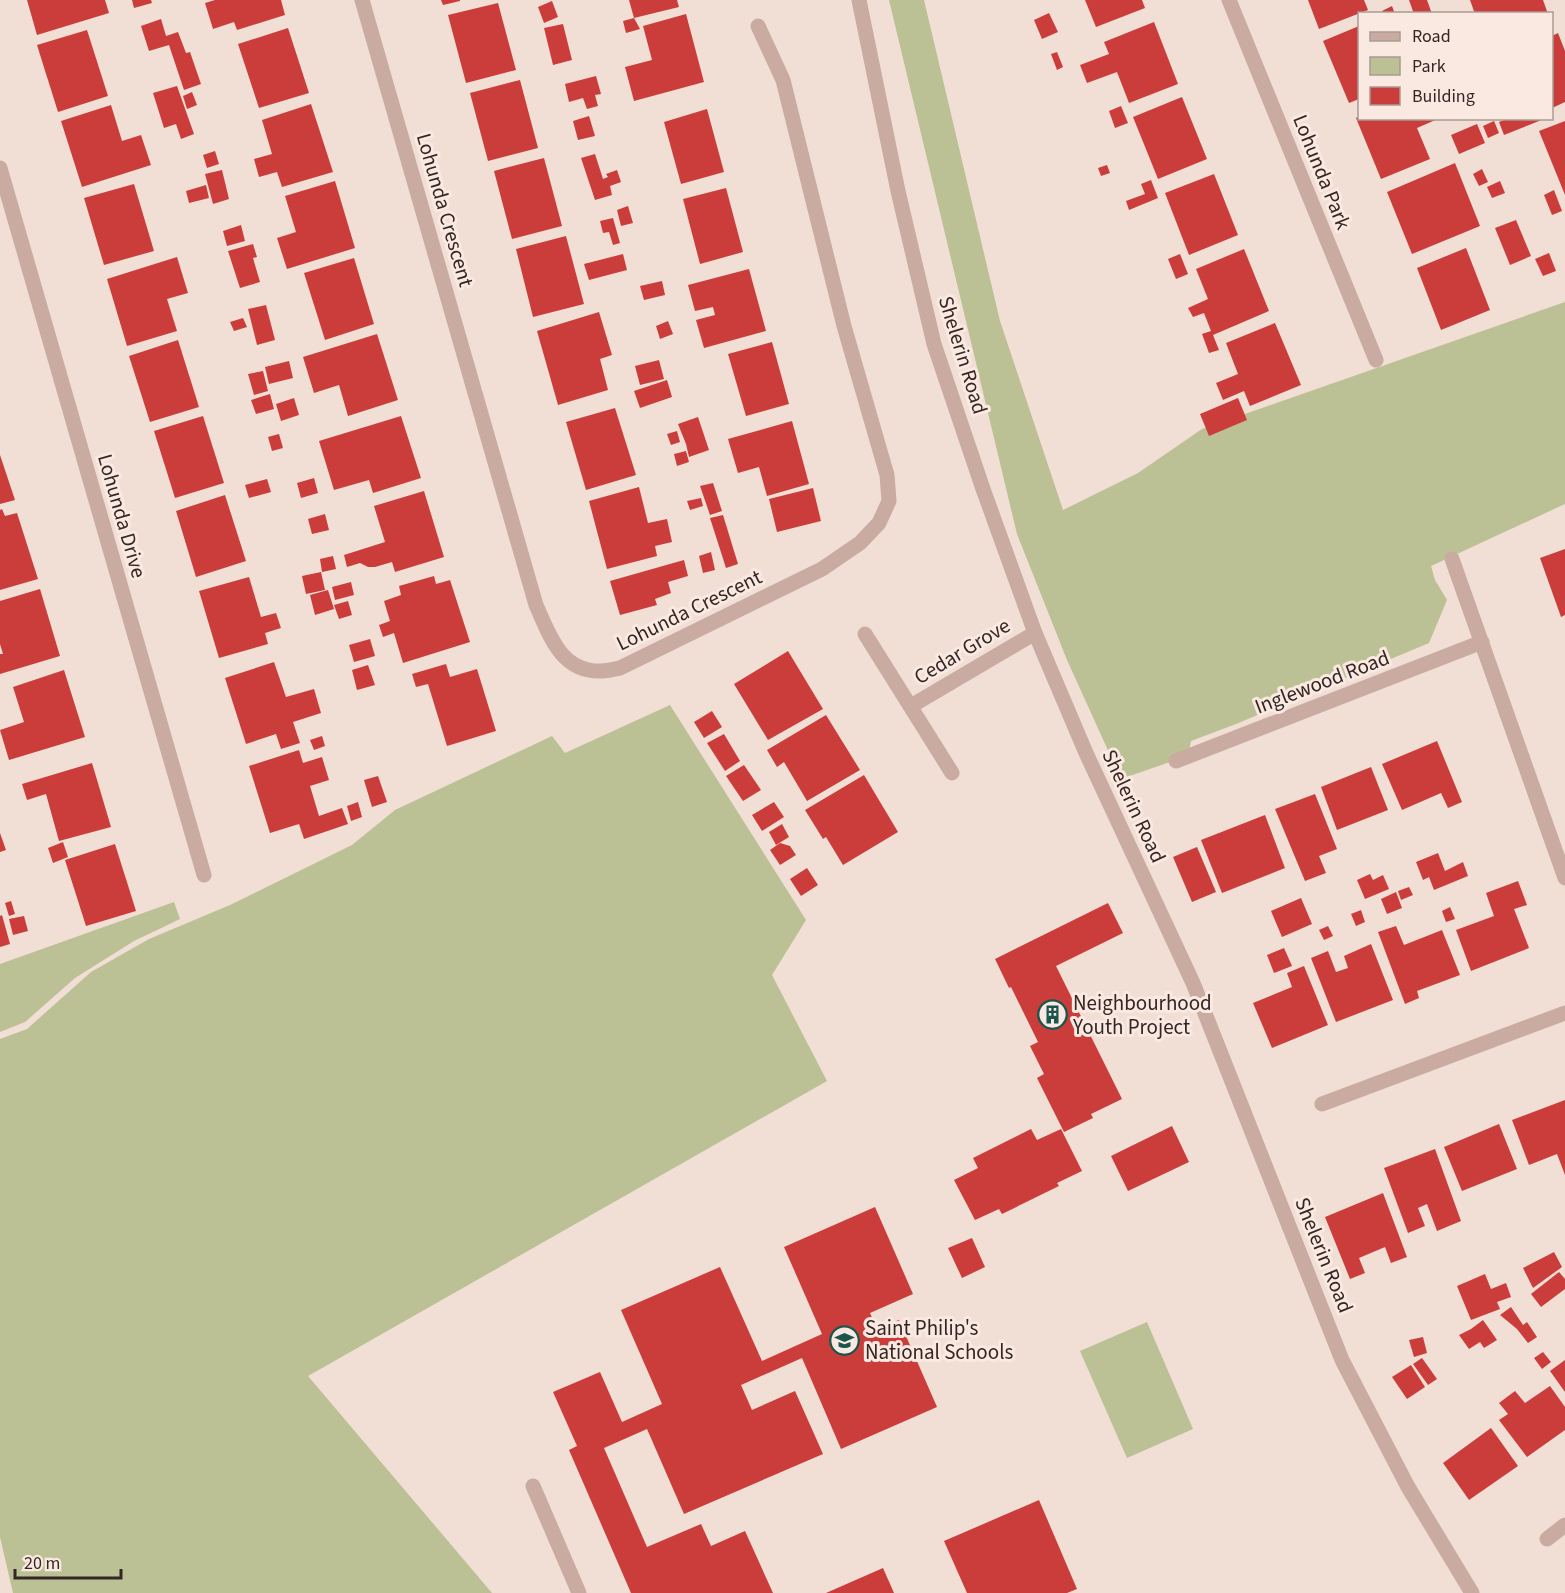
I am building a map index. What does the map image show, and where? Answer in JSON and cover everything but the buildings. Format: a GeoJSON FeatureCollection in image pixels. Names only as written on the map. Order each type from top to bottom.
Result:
{"type":"FeatureCollection","features":[{"type":"Feature","properties":{"kind":"street","name":"Lohunda Crescent"},"geometry":{"type":"LineString","coordinates":[[362,0],[536,605],[551,639],[560,652],[575,666],[585,670],[602,671],[620,668],[822,569],[860,543],[879,523],[889,501],[887,475],[844,326],[783,80],[758,26]]}},
{"type":"Feature","properties":{"kind":"street","name":"Shelerin Road"},"geometry":{"type":"LineString","coordinates":[[859,0],[898,192],[934,344],[1035,633],[1086,753],[1193,983],[1342,1360],[1408,1488],[1472,1593]]}},
{"type":"Feature","properties":{"kind":"street","name":"Lohunda Park"},"geometry":{"type":"LineString","coordinates":[[1229,0],[1376,360]]}},
{"type":"Feature","properties":{"kind":"street","name":"Lohunda Drive"},"geometry":{"type":"LineString","coordinates":[[0,168],[204,875]]}},
{"type":"Feature","properties":{"kind":"street"},"geometry":{"type":"LineString","coordinates":[[1452,559],[1565,878]]}},
{"type":"Feature","properties":{"kind":"street","name":"Cedar Grove"},"geometry":{"type":"LineString","coordinates":[[911,706],[1035,633]]}},
{"type":"Feature","properties":{"kind":"street","name":"Cedar Grove"},"geometry":{"type":"LineString","coordinates":[[865,634],[952,773]]}},
{"type":"Feature","properties":{"kind":"street","name":"Inglewood Road"},"geometry":{"type":"LineString","coordinates":[[1176,761],[1482,642]]}},
{"type":"Feature","properties":{"kind":"street"},"geometry":{"type":"LineString","coordinates":[[1322,1104],[1565,1013]]}},
{"type":"Feature","properties":{"kind":"street"},"geometry":{"type":"LineString","coordinates":[[533,1486],[579,1593]]}},
{"type":"Feature","properties":{"kind":"street"},"geometry":{"type":"LineString","coordinates":[[1547,1539],[1565,1525]]}},
{"type":"Feature","properties":{"kind":"green space"},"geometry":{"type":"Polygon","coordinates":[[[889,0],[924,0],[1000,321],[1063,510],[1138,473],[1202,429],[1565,302],[1565,504],[1431,566],[1435,580],[1447,600],[1429,643],[1191,741],[1189,752],[1170,762],[1121,779],[1067,660],[1017,534],[889,0]]]}},
{"type":"Feature","properties":{"kind":"green space"},"geometry":{"type":"Polygon","coordinates":[[[670,705],[806,920],[772,975],[827,1081],[308,1376],[492,1593],[13,1593],[0,1537],[0,1039],[27,1029],[91,972],[149,939],[230,905],[352,845],[395,810],[552,736],[565,753],[670,705]]]}},
{"type":"Feature","properties":{"kind":"green space"},"geometry":{"type":"Polygon","coordinates":[[[174,902],[180,919],[134,941],[75,978],[25,1022],[0,1032],[0,964],[174,902]]]}},
{"type":"Feature","properties":{"kind":"green space"},"geometry":{"type":"Polygon","coordinates":[[[1147,1322],[1193,1429],[1127,1458],[1080,1351],[1147,1322]]]}},
{"type":"Feature","properties":{"kind":"place","name":"Neighbourhood Youth Project"},"geometry":{"type":"Point","coordinates":[1052,1015]}},
{"type":"Feature","properties":{"kind":"place","name":"Saint Philip's National Schools"},"geometry":{"type":"Point","coordinates":[844,1340]}}]}
